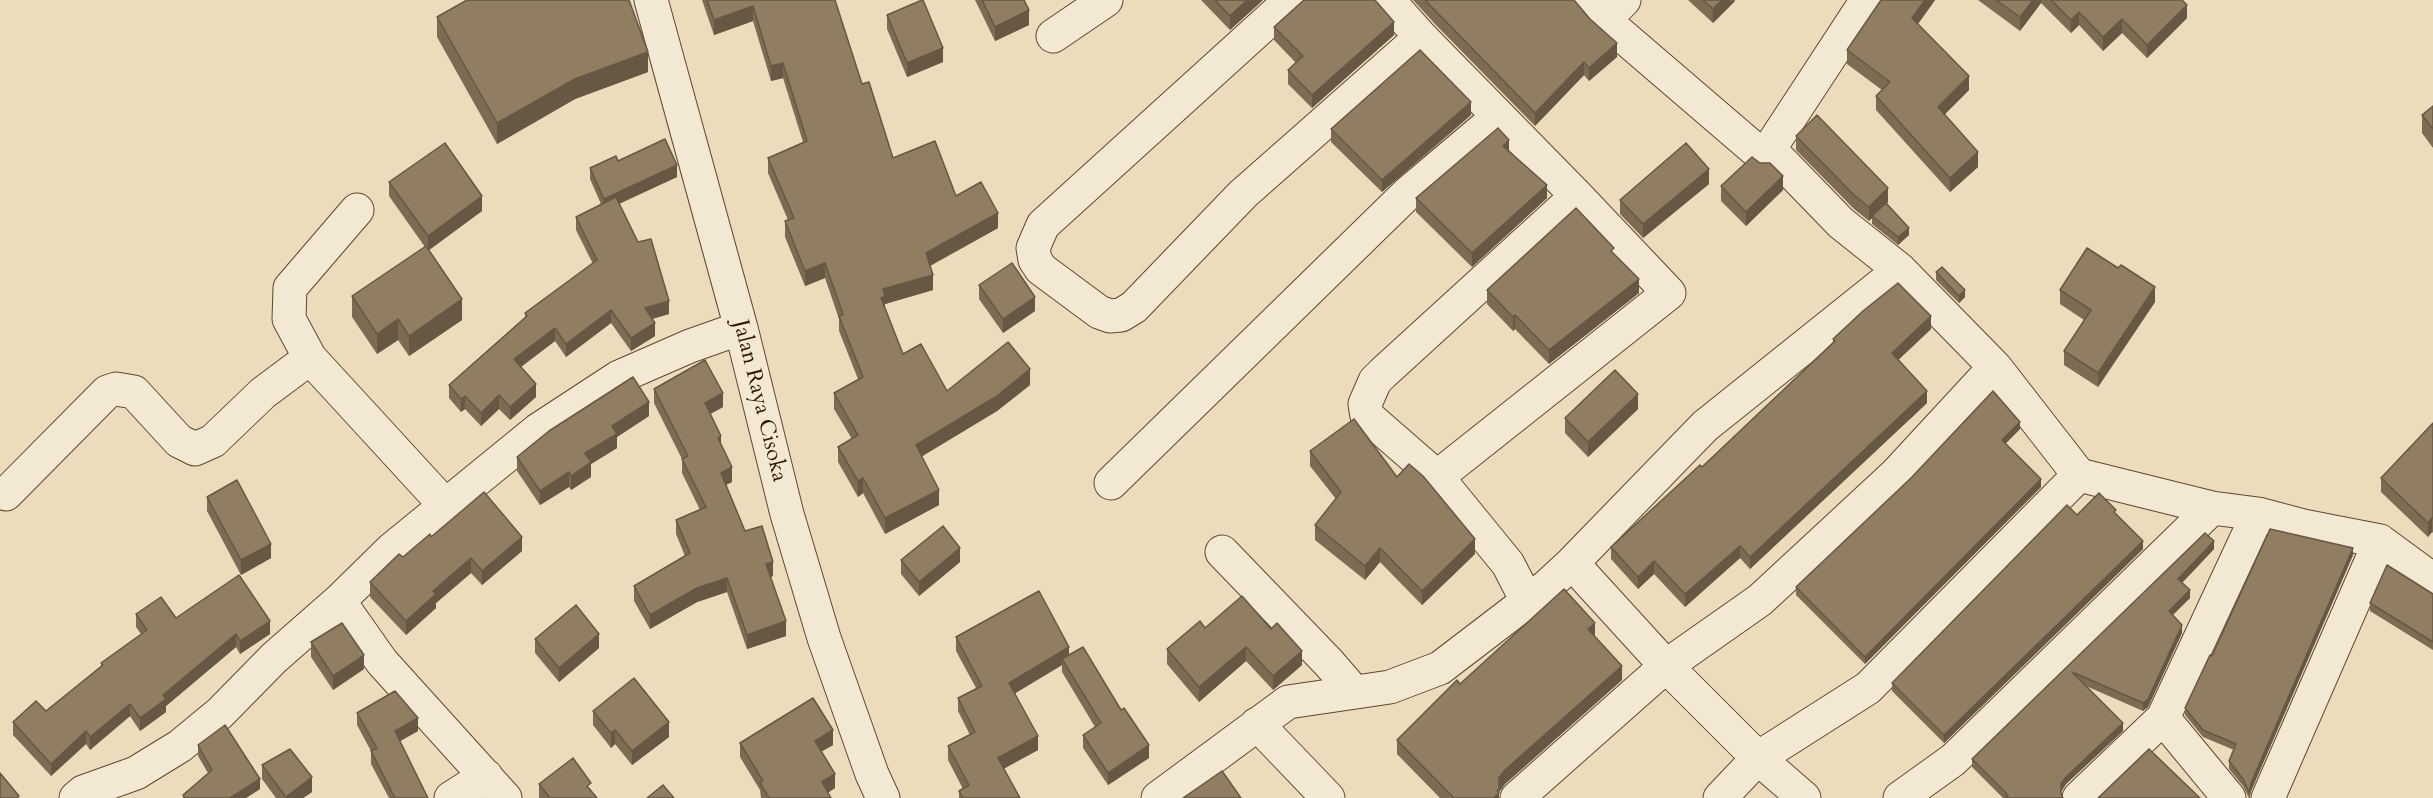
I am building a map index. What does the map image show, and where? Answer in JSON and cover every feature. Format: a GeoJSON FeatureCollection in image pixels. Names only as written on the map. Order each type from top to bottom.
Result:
{"type":"FeatureCollection","features":[{"type":"Feature","properties":{"kind":"street","name":"Jalan Raya Cisoka"},"geometry":{"type":"LineString","coordinates":[[651,0],[741,327],[787,514],[824,638],[872,774],[883,798]]}},
{"type":"Feature","properties":{"kind":"street"},"geometry":{"type":"LineString","coordinates":[[1053,36],[1106,0]]}},
{"type":"Feature","properties":{"kind":"street"},"geometry":{"type":"LineString","coordinates":[[1291,0],[1043,225],[1033,248],[1035,260],[1041,268],[1099,312],[1110,316],[1121,315],[1134,307],[1243,194],[1407,13],[1498,117],[1669,293],[1437,477]]}},
{"type":"Feature","properties":{"kind":"street"},"geometry":{"type":"LineString","coordinates":[[1766,159],[1772,145],[1867,0]]}},
{"type":"Feature","properties":{"kind":"street"},"geometry":{"type":"LineString","coordinates":[[1605,7],[1766,159]]}},
{"type":"Feature","properties":{"kind":"street"},"geometry":{"type":"LineString","coordinates":[[1111,483],[1409,192],[1498,117]]}},
{"type":"Feature","properties":{"kind":"street"},"geometry":{"type":"LineString","coordinates":[[1766,159],[1776,156],[1841,223],[1900,270],[1995,367],[2079,475],[2212,508],[2258,514],[2303,526],[2380,541],[2428,567]]}},
{"type":"Feature","properties":{"kind":"street"},"geometry":{"type":"LineString","coordinates":[[1527,601],[1508,564],[1437,477],[1367,416],[1365,404],[1369,391],[1383,373],[1577,196]]}},
{"type":"Feature","properties":{"kind":"street"},"geometry":{"type":"LineString","coordinates":[[357,210],[290,288],[289,319],[310,358],[445,505]]}},
{"type":"Feature","properties":{"kind":"street"},"geometry":{"type":"LineString","coordinates":[[1158,798],[1288,702],[1390,687],[1440,668],[1546,587],[1705,426],[1900,270]]}},
{"type":"Feature","properties":{"kind":"street"},"geometry":{"type":"LineString","coordinates":[[76,798],[83,792],[136,773],[180,746],[220,713],[274,658],[339,602],[392,549],[538,430],[620,377],[690,346],[741,327]]}},
{"type":"Feature","properties":{"kind":"street"},"geometry":{"type":"LineString","coordinates":[[6,494],[107,392],[116,389],[134,392],[179,441],[195,449],[213,441],[263,393],[310,358]]}},
{"type":"Feature","properties":{"kind":"street"},"geometry":{"type":"LineString","coordinates":[[1516,798],[1666,666],[1760,600],[1897,473],[1995,367]]}},
{"type":"Feature","properties":{"kind":"street"},"geometry":{"type":"LineString","coordinates":[[1720,798],[1758,758],[1868,688],[2079,475]]}},
{"type":"Feature","properties":{"kind":"street"},"geometry":{"type":"LineString","coordinates":[[1900,798],[1953,760],[2212,508]]}},
{"type":"Feature","properties":{"kind":"street"},"geometry":{"type":"LineString","coordinates":[[2079,798],[2163,718],[2258,514]]}},
{"type":"Feature","properties":{"kind":"street"},"geometry":{"type":"LineString","coordinates":[[2268,798],[2380,541]]}},
{"type":"Feature","properties":{"kind":"street"},"geometry":{"type":"LineString","coordinates":[[1222,552],[1354,692]]}},
{"type":"Feature","properties":{"kind":"street"},"geometry":{"type":"LineString","coordinates":[[1572,563],[1666,666],[1758,758],[1804,798]]}},
{"type":"Feature","properties":{"kind":"street"},"geometry":{"type":"LineString","coordinates":[[339,602],[382,662],[495,787],[452,798]]}},
{"type":"Feature","properties":{"kind":"street"},"geometry":{"type":"LineString","coordinates":[[2163,718],[2229,798]]}},
{"type":"Feature","properties":{"kind":"street"},"geometry":{"type":"LineString","coordinates":[[1257,724],[1328,798]]}},
{"type":"Feature","properties":{"kind":"building"},"geometry":{"type":"Polygon","coordinates":[[[467,0],[629,0],[648,52],[575,79],[497,123],[437,17],[467,0]]]}},
{"type":"Feature","properties":{"kind":"building"},"geometry":{"type":"Polygon","coordinates":[[[707,0],[835,0],[862,84],[869,82],[893,158],[935,141],[956,196],[981,182],[998,213],[926,253],[933,275],[883,289],[885,296],[881,298],[903,354],[921,344],[947,391],[1008,342],[1030,369],[997,396],[916,445],[939,490],[885,518],[863,478],[858,481],[838,447],[858,435],[834,393],[863,377],[839,316],[843,314],[825,263],[805,271],[785,221],[794,218],[768,158],[807,141],[783,63],[771,66],[753,6],[714,20],[707,0]]]}},
{"type":"Feature","properties":{"kind":"building"},"geometry":{"type":"Polygon","coordinates":[[[923,0],[943,48],[907,63],[887,15],[923,0]]]}},
{"type":"Feature","properties":{"kind":"building"},"geometry":{"type":"Polygon","coordinates":[[[982,0],[1024,0],[1029,10],[995,27],[982,0]]]}},
{"type":"Feature","properties":{"kind":"building"},"geometry":{"type":"Polygon","coordinates":[[[1215,0],[1247,0],[1230,16],[1215,0]]]}},
{"type":"Feature","properties":{"kind":"building"},"geometry":{"type":"Polygon","coordinates":[[[1304,0],[1375,0],[1394,22],[1312,95],[1288,70],[1303,56],[1274,27],[1304,0]]]}},
{"type":"Feature","properties":{"kind":"building"},"geometry":{"type":"Polygon","coordinates":[[[1425,0],[1574,0],[1590,19],[1617,43],[1589,68],[1584,62],[1535,113],[1425,0]]]}},
{"type":"Feature","properties":{"kind":"building"},"geometry":{"type":"Polygon","coordinates":[[[1703,0],[1722,0],[1713,9],[1703,0]]]}},
{"type":"Feature","properties":{"kind":"building"},"geometry":{"type":"Polygon","coordinates":[[[1881,0],[1925,0],[1912,18],[1969,76],[1938,107],[1978,152],[1950,178],[1876,96],[1890,82],[1847,50],[1881,0]]]}},
{"type":"Feature","properties":{"kind":"building"},"geometry":{"type":"Polygon","coordinates":[[[1996,0],[2033,0],[2020,17],[1996,0]]]}},
{"type":"Feature","properties":{"kind":"building"},"geometry":{"type":"Polygon","coordinates":[[[2051,0],[2182,0],[2187,5],[2147,45],[2122,19],[2103,37],[2079,12],[2071,20],[2051,0]]]}},
{"type":"Feature","properties":{"kind":"building"},"geometry":{"type":"Polygon","coordinates":[[[1420,50],[1471,102],[1382,180],[1331,129],[1420,50]]]}},
{"type":"Feature","properties":{"kind":"building"},"geometry":{"type":"Polygon","coordinates":[[[2433,106],[2433,129],[2422,115],[2433,106]]]}},
{"type":"Feature","properties":{"kind":"building"},"geometry":{"type":"Polygon","coordinates":[[[1817,115],[1888,188],[1869,207],[1854,195],[1796,136],[1817,115]]]}},
{"type":"Feature","properties":{"kind":"building"},"geometry":{"type":"Polygon","coordinates":[[[1498,128],[1509,140],[1503,146],[1547,185],[1472,253],[1416,198],[1498,128]]]}},
{"type":"Feature","properties":{"kind":"building"},"geometry":{"type":"Polygon","coordinates":[[[665,139],[677,165],[604,199],[590,168],[616,156],[618,161],[665,139]]]}},
{"type":"Feature","properties":{"kind":"building"},"geometry":{"type":"Polygon","coordinates":[[[445,143],[482,196],[428,236],[389,182],[445,143]]]}},
{"type":"Feature","properties":{"kind":"building"},"geometry":{"type":"Polygon","coordinates":[[[1686,143],[1709,169],[1643,224],[1620,200],[1686,143]]]}},
{"type":"Feature","properties":{"kind":"building"},"geometry":{"type":"Polygon","coordinates":[[[1752,157],[1760,163],[1770,163],[1783,176],[1746,212],[1721,186],[1752,157]]]}},
{"type":"Feature","properties":{"kind":"building"},"geometry":{"type":"Polygon","coordinates":[[[616,197],[638,242],[651,239],[669,301],[645,308],[655,323],[631,338],[611,310],[566,344],[555,328],[514,359],[536,384],[510,407],[499,395],[481,413],[465,396],[461,399],[449,385],[527,316],[525,313],[597,260],[576,217],[616,197]]]}},
{"type":"Feature","properties":{"kind":"building"},"geometry":{"type":"Polygon","coordinates":[[[1886,203],[1909,228],[1898,237],[1872,216],[1886,203]]]}},
{"type":"Feature","properties":{"kind":"building"},"geometry":{"type":"Polygon","coordinates":[[[1576,208],[1614,248],[1611,251],[1639,279],[1549,350],[1487,290],[1576,208]]]}},
{"type":"Feature","properties":{"kind":"building"},"geometry":{"type":"Polygon","coordinates":[[[426,246],[462,299],[409,336],[398,319],[377,334],[352,296],[426,246]]]}},
{"type":"Feature","properties":{"kind":"building"},"geometry":{"type":"Polygon","coordinates":[[[2087,248],[2118,268],[2121,265],[2155,287],[2098,373],[2064,351],[2091,310],[2060,290],[2087,248]]]}},
{"type":"Feature","properties":{"kind":"building"},"geometry":{"type":"Polygon","coordinates":[[[1012,263],[1035,297],[1003,319],[979,285],[1012,263]]]}},
{"type":"Feature","properties":{"kind":"building"},"geometry":{"type":"Polygon","coordinates":[[[1942,267],[1965,290],[1959,296],[1936,272],[1942,267]]]}},
{"type":"Feature","properties":{"kind":"building"},"geometry":{"type":"Polygon","coordinates":[[[1898,283],[1931,316],[1892,353],[1927,391],[1750,557],[1740,546],[1685,594],[1654,561],[1638,577],[1611,547],[1700,465],[1702,467],[1835,341],[1833,339],[1863,311],[1898,283]]]}},
{"type":"Feature","properties":{"kind":"building"},"geometry":{"type":"Polygon","coordinates":[[[705,360],[723,393],[705,403],[721,436],[718,438],[732,467],[721,473],[745,531],[762,526],[773,562],[766,564],[786,621],[747,635],[727,578],[697,588],[650,615],[634,586],[690,553],[676,520],[706,507],[682,459],[688,456],[654,389],[705,360]]]}},
{"type":"Feature","properties":{"kind":"building"},"geometry":{"type":"Polygon","coordinates":[[[1615,370],[1638,394],[1588,442],[1565,418],[1615,370]]]}},
{"type":"Feature","properties":{"kind":"building"},"geometry":{"type":"Polygon","coordinates":[[[633,377],[649,402],[612,426],[617,434],[585,453],[591,462],[571,476],[569,472],[540,491],[517,457],[549,431],[633,377]]]}},
{"type":"Feature","properties":{"kind":"building"},"geometry":{"type":"Polygon","coordinates":[[[1993,391],[2020,422],[2002,440],[2041,479],[1865,657],[1796,587],[1911,478],[1993,391]]]}},
{"type":"Feature","properties":{"kind":"building"},"geometry":{"type":"Polygon","coordinates":[[[1354,419],[1397,477],[1409,464],[1423,476],[1475,539],[1422,591],[1380,548],[1365,566],[1315,525],[1341,492],[1310,451],[1354,419]]]}},
{"type":"Feature","properties":{"kind":"building"},"geometry":{"type":"Polygon","coordinates":[[[2433,423],[2433,519],[2428,523],[2381,478],[2433,423]]]}},
{"type":"Feature","properties":{"kind":"building"},"geometry":{"type":"Polygon","coordinates":[[[237,480],[271,544],[241,560],[207,497],[237,480]]]}},
{"type":"Feature","properties":{"kind":"building"},"geometry":{"type":"Polygon","coordinates":[[[484,492],[522,537],[482,571],[471,558],[433,591],[436,594],[406,621],[370,582],[399,554],[403,557],[430,534],[431,537],[484,492]]]}},
{"type":"Feature","properties":{"kind":"building"},"geometry":{"type":"Polygon","coordinates":[[[2099,493],[2143,541],[1944,735],[1892,683],[2067,505],[2077,515],[2099,493]]]}},
{"type":"Feature","properties":{"kind":"building"},"geometry":{"type":"Polygon","coordinates":[[[943,526],[960,548],[919,582],[901,560],[943,526]]]}},
{"type":"Feature","properties":{"kind":"building"},"geometry":{"type":"Polygon","coordinates":[[[2270,529],[2353,548],[2249,792],[2243,779],[2229,761],[2236,744],[2203,730],[2185,708],[2210,655],[2212,656],[2270,529]]]}},
{"type":"Feature","properties":{"kind":"building"},"geometry":{"type":"Polygon","coordinates":[[[2205,533],[2214,541],[2178,579],[2190,590],[2169,611],[2182,625],[2148,699],[2143,703],[2072,672],[2123,723],[2066,777],[2061,784],[2063,798],[2007,798],[2008,795],[1972,759],[2205,533]]]}},
{"type":"Feature","properties":{"kind":"building"},"geometry":{"type":"Polygon","coordinates":[[[2387,565],[2433,594],[2433,642],[2370,603],[2387,565]]]}},
{"type":"Feature","properties":{"kind":"building"},"geometry":{"type":"Polygon","coordinates":[[[239,575],[270,621],[240,641],[236,634],[163,695],[166,699],[140,718],[130,704],[90,737],[86,731],[51,764],[13,722],[36,701],[46,711],[103,665],[101,663],[147,630],[136,614],[161,597],[176,618],[239,575]]]}},
{"type":"Feature","properties":{"kind":"building"},"geometry":{"type":"Polygon","coordinates":[[[1564,589],[1595,623],[1588,629],[1622,666],[1505,770],[1499,778],[1497,791],[1499,793],[1494,798],[1454,798],[1397,740],[1457,680],[1460,684],[1564,589]]]}},
{"type":"Feature","properties":{"kind":"building"},"geometry":{"type":"Polygon","coordinates":[[[1039,591],[1069,647],[1009,683],[1038,736],[998,758],[1020,798],[963,798],[959,791],[969,785],[948,746],[975,732],[958,698],[982,686],[956,637],[1039,591]]]}},
{"type":"Feature","properties":{"kind":"building"},"geometry":{"type":"Polygon","coordinates":[[[1242,596],[1271,629],[1277,623],[1302,651],[1273,676],[1246,647],[1199,687],[1167,649],[1200,621],[1205,628],[1242,596]]]}},
{"type":"Feature","properties":{"kind":"building"},"geometry":{"type":"Polygon","coordinates":[[[576,605],[599,634],[559,668],[535,639],[576,605]]]}},
{"type":"Feature","properties":{"kind":"building"},"geometry":{"type":"Polygon","coordinates":[[[342,623],[364,655],[333,676],[311,642],[342,623]]]}},
{"type":"Feature","properties":{"kind":"building"},"geometry":{"type":"Polygon","coordinates":[[[1083,647],[1121,710],[1124,708],[1149,745],[1108,773],[1083,735],[1101,723],[1062,659],[1083,647]]]}},
{"type":"Feature","properties":{"kind":"building"},"geometry":{"type":"Polygon","coordinates":[[[634,678],[669,722],[632,751],[615,730],[611,733],[593,711],[634,678]]]}},
{"type":"Feature","properties":{"kind":"building"},"geometry":{"type":"Polygon","coordinates":[[[395,691],[418,718],[395,731],[428,798],[395,798],[371,751],[377,748],[357,713],[395,691]]]}},
{"type":"Feature","properties":{"kind":"building"},"geometry":{"type":"Polygon","coordinates":[[[813,698],[833,730],[815,741],[835,774],[822,782],[831,798],[769,798],[760,783],[763,781],[740,743],[813,698]]]}},
{"type":"Feature","properties":{"kind":"building"},"geometry":{"type":"Polygon","coordinates":[[[225,725],[260,779],[230,798],[185,798],[183,795],[212,770],[198,745],[225,725]]]}},
{"type":"Feature","properties":{"kind":"building"},"geometry":{"type":"Polygon","coordinates":[[[290,749],[312,777],[286,797],[262,765],[290,749]]]}},
{"type":"Feature","properties":{"kind":"building"},"geometry":{"type":"Polygon","coordinates":[[[2149,749],[2200,798],[2098,798],[2149,749]]]}},
{"type":"Feature","properties":{"kind":"building"},"geometry":{"type":"Polygon","coordinates":[[[573,758],[591,783],[587,786],[597,798],[550,798],[539,784],[573,758]]]}},
{"type":"Feature","properties":{"kind":"building"},"geometry":{"type":"Polygon","coordinates":[[[1222,771],[1241,798],[1183,798],[1222,771]]]}},
{"type":"Feature","properties":{"kind":"building"},"geometry":{"type":"Polygon","coordinates":[[[0,773],[19,796],[17,798],[0,798],[0,773]]]}},
{"type":"Feature","properties":{"kind":"building"},"geometry":{"type":"Polygon","coordinates":[[[663,785],[674,798],[647,798],[663,785]]]}}]}
